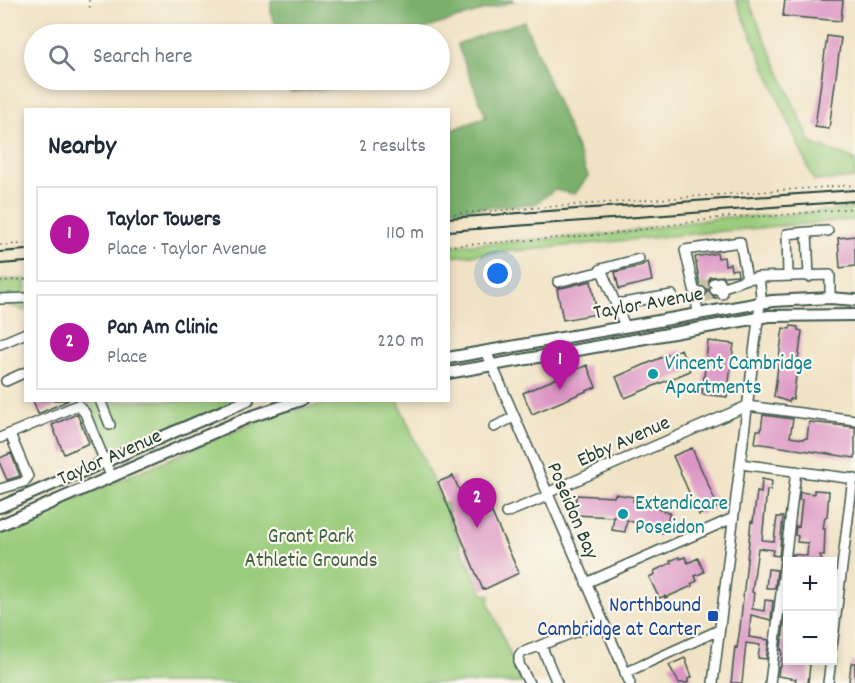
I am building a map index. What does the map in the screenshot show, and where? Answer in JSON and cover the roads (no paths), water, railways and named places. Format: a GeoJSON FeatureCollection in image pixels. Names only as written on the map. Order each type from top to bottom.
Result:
{"type":"FeatureCollection","features":[{"type":"Feature","properties":{"kind":"main road","name":"Taylor Avenue"},"geometry":{"type":"LineString","coordinates":[[450,358],[760,303],[792,299],[855,300]]}},
{"type":"Feature","properties":{"kind":"main road","name":"Taylor Avenue"},"geometry":{"type":"LineString","coordinates":[[450,373],[758,318],[818,314],[855,315]]}},
{"type":"Feature","properties":{"kind":"main road","name":"Taylor Avenue"},"geometry":{"type":"LineString","coordinates":[[0,507],[243,402]]}},
{"type":"Feature","properties":{"kind":"main road","name":"Taylor Avenue"},"geometry":{"type":"LineString","coordinates":[[0,525],[247,418],[295,402]]}},
{"type":"Feature","properties":{"kind":"street"},"geometry":{"type":"LineString","coordinates":[[788,275],[787,234],[828,231]]}},
{"type":"Feature","properties":{"kind":"street"},"geometry":{"type":"LineString","coordinates":[[807,232],[809,277]]}},
{"type":"Feature","properties":{"kind":"street"},"geometry":{"type":"LineString","coordinates":[[698,313],[698,292],[685,250],[740,242],[747,279]]}},
{"type":"Feature","properties":{"kind":"street"},"geometry":{"type":"LineString","coordinates":[[558,282],[639,259]]}},
{"type":"Feature","properties":{"kind":"street"},"geometry":{"type":"LineString","coordinates":[[602,271],[625,326]]}},
{"type":"Feature","properties":{"kind":"street"},"geometry":{"type":"LineString","coordinates":[[716,289],[759,277],[830,275],[830,298]]}},
{"type":"Feature","properties":{"kind":"street"},"geometry":{"type":"LineString","coordinates":[[713,683],[760,303],[759,277]]}},
{"type":"Feature","properties":{"kind":"street"},"geometry":{"type":"LineString","coordinates":[[616,304],[672,295]]}},
{"type":"Feature","properties":{"kind":"street"},"geometry":{"type":"LineString","coordinates":[[0,299],[24,298]]}},
{"type":"Feature","properties":{"kind":"street"},"geometry":{"type":"LineString","coordinates":[[0,344],[24,334]]}},
{"type":"Feature","properties":{"kind":"street","name":"Poseidon Bay"},"geometry":{"type":"LineString","coordinates":[[486,351],[630,683]]}},
{"type":"Feature","properties":{"kind":"street"},"geometry":{"type":"LineString","coordinates":[[6,381],[24,373]]}},
{"type":"Feature","properties":{"kind":"street"},"geometry":{"type":"LineString","coordinates":[[0,438],[81,402],[111,476]]}},
{"type":"Feature","properties":{"kind":"street"},"geometry":{"type":"LineString","coordinates":[[101,402],[110,425]]}},
{"type":"Feature","properties":{"kind":"street"},"geometry":{"type":"LineString","coordinates":[[747,406],[855,420]]}},
{"type":"Feature","properties":{"kind":"street","name":"Ebby Avenue"},"geometry":{"type":"LineString","coordinates":[[506,513],[747,406]]}},
{"type":"Feature","properties":{"kind":"street"},"geometry":{"type":"LineString","coordinates":[[494,427],[514,417]]}},
{"type":"Feature","properties":{"kind":"street"},"geometry":{"type":"LineString","coordinates":[[0,489],[24,482],[28,477],[10,434]]}},
{"type":"Feature","properties":{"kind":"street"},"geometry":{"type":"LineString","coordinates":[[740,464],[854,478],[837,611]]}},
{"type":"Feature","properties":{"kind":"street"},"geometry":{"type":"LineString","coordinates":[[770,683],[796,471]]}},
{"type":"Feature","properties":{"kind":"street"},"geometry":{"type":"LineString","coordinates":[[586,583],[733,519]]}},
{"type":"Feature","properties":{"kind":"street"},"geometry":{"type":"LineString","coordinates":[[529,683],[519,664],[521,653],[603,621]]}},
{"type":"Feature","properties":{"kind":"street"},"geometry":{"type":"LineString","coordinates":[[625,673],[719,630]]}},
{"type":"Feature","properties":{"kind":"street"},"geometry":{"type":"LineString","coordinates":[[541,645],[557,683]]}},
{"type":"Feature","properties":{"kind":"street"},"geometry":{"type":"LineString","coordinates":[[828,683],[830,665]]}},
{"type":"Feature","properties":{"kind":"tunnel"},"geometry":{"type":"LineString","coordinates":[[700,285],[714,283]]}},
{"type":"Feature","properties":{"kind":"tunnel"},"geometry":{"type":"LineString","coordinates":[[703,298],[716,295]]}},
{"type":"Feature","properties":{"kind":"railway"},"geometry":{"type":"LineString","coordinates":[[450,218],[855,190]]}},
{"type":"Feature","properties":{"kind":"railway"},"geometry":{"type":"LineString","coordinates":[[450,231],[855,201]]}},
{"type":"Feature","properties":{"kind":"railway"},"geometry":{"type":"LineString","coordinates":[[0,252],[24,250]]}},
{"type":"Feature","properties":{"kind":"railway"},"geometry":{"type":"LineString","coordinates":[[0,264],[24,262]]}},
{"type":"Feature","properties":{"kind":"place","name":"Vincent Cambridge Apartments"},"geometry":{"type":"Point","coordinates":[653,374]}},
{"type":"Feature","properties":{"kind":"place","name":"Taylor Towers"},"geometry":{"type":"Point","coordinates":[560,390]}},
{"type":"Feature","properties":{"kind":"place","name":"Extendicare Poseidon"},"geometry":{"type":"Point","coordinates":[623,514]}},
{"type":"Feature","properties":{"kind":"place","name":"Pan Am Clinic"},"geometry":{"type":"Point","coordinates":[477,528]}},
{"type":"Feature","properties":{"kind":"place","name":"Northbound Cambridge at Carter"},"geometry":{"type":"Point","coordinates":[713,616]}},
{"type":"Feature","properties":{"kind":"park label","name":"Grant Park Athletic Grounds"},"geometry":{"type":"Point","coordinates":[311,547]}}]}
